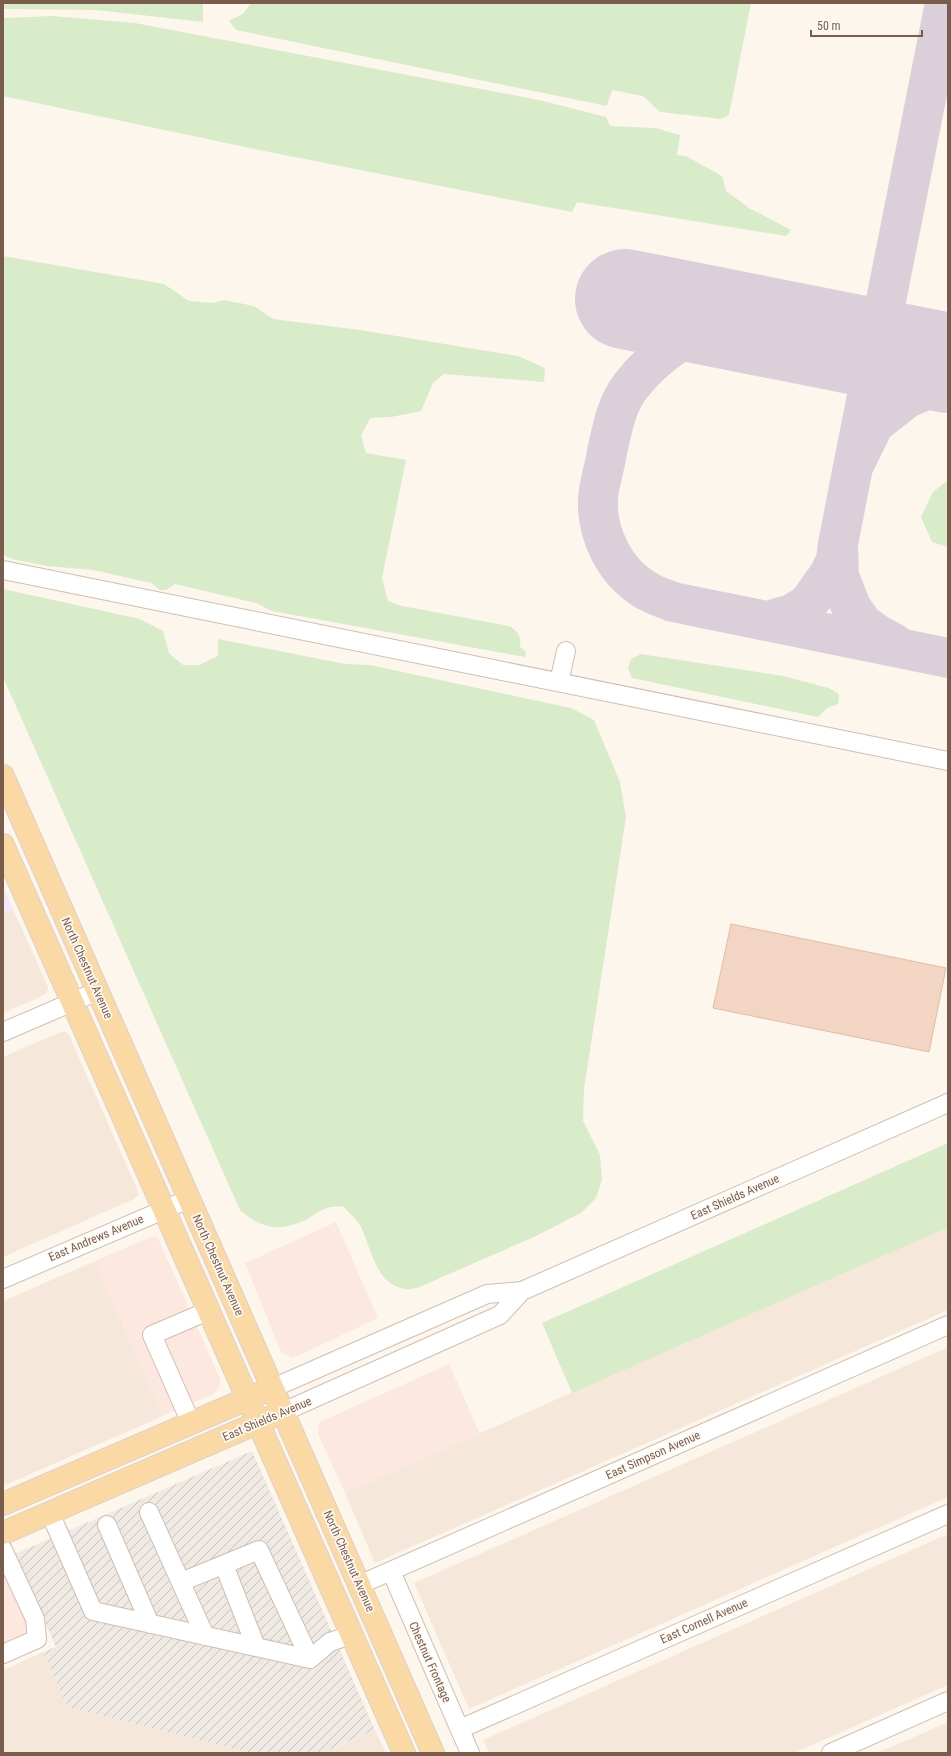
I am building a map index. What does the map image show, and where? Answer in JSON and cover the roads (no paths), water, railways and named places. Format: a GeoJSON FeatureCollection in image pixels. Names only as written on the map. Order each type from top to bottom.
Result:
{"type":"FeatureCollection","features":[{"type":"Feature","properties":{"kind":"main road","name":"North Chestnut Avenue"},"geometry":{"type":"LineString","coordinates":[[3,776],[432,1751]]}},
{"type":"Feature","properties":{"kind":"main road"},"geometry":{"type":"LineString","coordinates":[[3,845],[404,1753]]}},
{"type":"Feature","properties":{"kind":"main road","name":"East Shields Avenue"},"geometry":{"type":"LineString","coordinates":[[3,1504],[273,1388]]}},
{"type":"Feature","properties":{"kind":"main road","name":"East Shields Avenue"},"geometry":{"type":"LineString","coordinates":[[3,1533],[283,1412]]}},
{"type":"Feature","properties":{"kind":"main road"},"geometry":{"type":"LineString","coordinates":[[351,1635],[360,1632],[369,1638],[397,1703],[432,1751]]}},
{"type":"Feature","properties":{"kind":"street"},"geometry":{"type":"LineString","coordinates":[[3,570],[948,761]]}},
{"type":"Feature","properties":{"kind":"street"},"geometry":{"type":"LineString","coordinates":[[559,682],[566,651]]}},
{"type":"Feature","properties":{"kind":"street"},"geometry":{"type":"LineString","coordinates":[[3,1032],[98,991]]}},
{"type":"Feature","properties":{"kind":"street","name":"East Shields Avenue"},"geometry":{"type":"LineString","coordinates":[[273,1388],[487,1294],[522,1291],[948,1103]]}},
{"type":"Feature","properties":{"kind":"street","name":"East Andrews Avenue"},"geometry":{"type":"LineString","coordinates":[[3,1278],[189,1198]]}},
{"type":"Feature","properties":{"kind":"street","name":"East Shields Avenue"},"geometry":{"type":"LineString","coordinates":[[283,1412],[500,1315],[522,1291]]}},
{"type":"Feature","properties":{"kind":"street"},"geometry":{"type":"LineString","coordinates":[[191,1423],[152,1335],[208,1311]]}},
{"type":"Feature","properties":{"kind":"street","name":"East Simpson Avenue"},"geometry":{"type":"LineString","coordinates":[[359,1585],[948,1325]]}},
{"type":"Feature","properties":{"kind":"street"},"geometry":{"type":"LineString","coordinates":[[50,1512],[93,1611],[310,1659]]}},
{"type":"Feature","properties":{"kind":"street"},"geometry":{"type":"LineString","coordinates":[[149,1512],[205,1636]]}},
{"type":"Feature","properties":{"kind":"street","name":"East Cornell Avenue"},"geometry":{"type":"LineString","coordinates":[[460,1729],[948,1514]]}},
{"type":"Feature","properties":{"kind":"street"},"geometry":{"type":"LineString","coordinates":[[107,1525],[150,1624]]}},
{"type":"Feature","properties":{"kind":"street"},"geometry":{"type":"LineString","coordinates":[[3,1550],[35,1619],[37,1639],[3,1654]]}},
{"type":"Feature","properties":{"kind":"street"},"geometry":{"type":"LineString","coordinates":[[181,1582],[259,1550],[310,1659]]}},
{"type":"Feature","properties":{"kind":"street"},"geometry":{"type":"LineString","coordinates":[[224,1565],[256,1647]]}},
{"type":"Feature","properties":{"kind":"street","name":"Chestnut Frontage"},"geometry":{"type":"LineString","coordinates":[[391,1571],[470,1753]]}},
{"type":"Feature","properties":{"kind":"street"},"geometry":{"type":"LineString","coordinates":[[310,1659],[330,1642],[351,1635]]}},
{"type":"Feature","properties":{"kind":"street"},"geometry":{"type":"LineString","coordinates":[[831,1753],[948,1701]]}}]}
